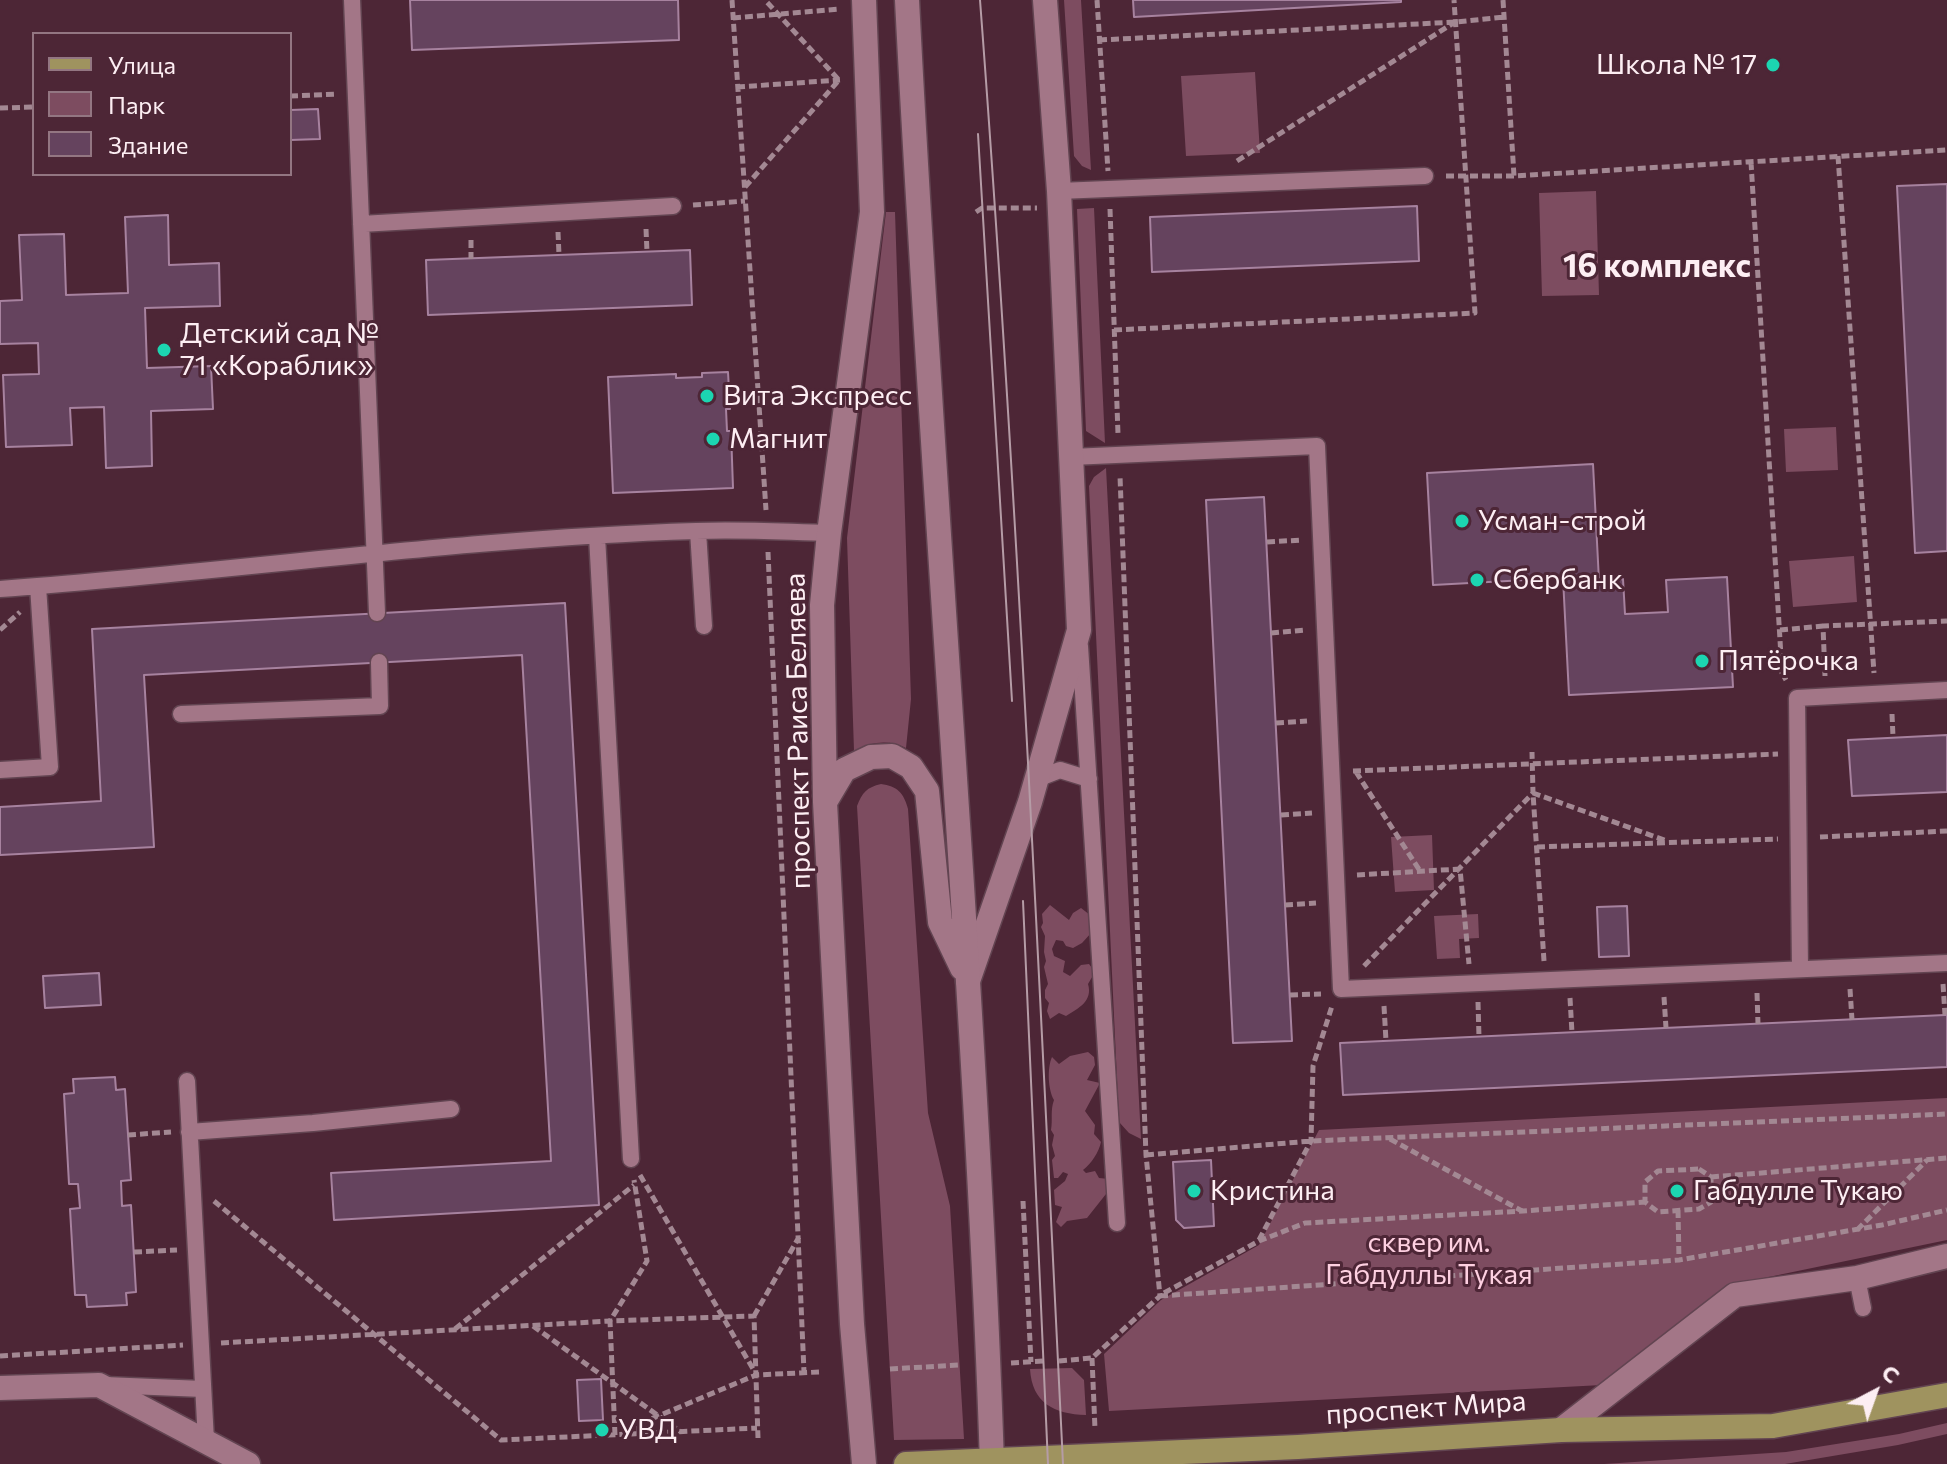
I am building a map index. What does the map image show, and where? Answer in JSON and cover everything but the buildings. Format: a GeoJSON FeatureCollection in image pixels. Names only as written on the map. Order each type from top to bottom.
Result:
{"type":"FeatureCollection","features":[{"type":"Feature","properties":{"kind":"main road","name":"проспект Мира"},"geometry":{"type":"LineString","coordinates":[[906,1464],[1298,1447],[1561,1430],[1773,1426],[1947,1395]]}},
{"type":"Feature","properties":{"kind":"street"},"geometry":{"type":"LineString","coordinates":[[907,0],[968,981],[992,1462]]}},
{"type":"Feature","properties":{"kind":"street"},"geometry":{"type":"LineString","coordinates":[[968,981],[1037,779],[1079,630],[1059,191],[1045,0]]}},
{"type":"Feature","properties":{"kind":"street","name":"проспект Раиса Беляева"},"geometry":{"type":"LineString","coordinates":[[864,4],[872,212],[822,605],[825,802],[852,1324],[864,1464]]}},
{"type":"Feature","properties":{"kind":"street"},"geometry":{"type":"LineString","coordinates":[[825,802],[844,770],[871,757],[892,756],[911,767],[927,791],[940,922],[968,981]]}},
{"type":"Feature","properties":{"kind":"street"},"geometry":{"type":"LineString","coordinates":[[1561,1430],[1735,1295],[1857,1278],[1947,1256]]}},
{"type":"Feature","properties":{"kind":"street"},"geometry":{"type":"LineString","coordinates":[[0,1388],[99,1385],[248,1464]]}},
{"type":"Feature","properties":{"kind":"lane"},"geometry":{"type":"LineString","coordinates":[[352,0],[377,613]]}},
{"type":"Feature","properties":{"kind":"lane"},"geometry":{"type":"LineString","coordinates":[[1059,191],[1425,176]]}},
{"type":"Feature","properties":{"kind":"lane"},"geometry":{"type":"LineString","coordinates":[[361,224],[673,206]]}},
{"type":"Feature","properties":{"kind":"lane"},"geometry":{"type":"LineString","coordinates":[[1071,457],[1317,446],[1339,991],[1944,963]]}},
{"type":"Feature","properties":{"kind":"lane"},"geometry":{"type":"LineString","coordinates":[[0,589],[375,553],[597,536],[698,531],[829,533]]}},
{"type":"Feature","properties":{"kind":"lane"},"geometry":{"type":"LineString","coordinates":[[698,531],[704,626]]}},
{"type":"Feature","properties":{"kind":"lane"},"geometry":{"type":"LineString","coordinates":[[597,536],[631,1159]]}},
{"type":"Feature","properties":{"kind":"lane"},"geometry":{"type":"LineString","coordinates":[[0,770],[50,767],[38,586]]}},
{"type":"Feature","properties":{"kind":"lane"},"geometry":{"type":"LineString","coordinates":[[1079,630],[1117,1223]]}},
{"type":"Feature","properties":{"kind":"lane"},"geometry":{"type":"LineString","coordinates":[[181,714],[380,706],[379,662]]}},
{"type":"Feature","properties":{"kind":"lane"},"geometry":{"type":"LineString","coordinates":[[1800,969],[1797,698],[1947,690]]}},
{"type":"Feature","properties":{"kind":"lane"},"geometry":{"type":"LineString","coordinates":[[1037,779],[1060,770],[1089,779]]}},
{"type":"Feature","properties":{"kind":"lane"},"geometry":{"type":"LineString","coordinates":[[187,1081],[206,1441]]}},
{"type":"Feature","properties":{"kind":"lane"},"geometry":{"type":"LineString","coordinates":[[189,1132],[451,1109]]}},
{"type":"Feature","properties":{"kind":"lane"},"geometry":{"type":"LineString","coordinates":[[1857,1278],[1863,1308]]}},
{"type":"Feature","properties":{"kind":"lane"},"geometry":{"type":"LineString","coordinates":[[99,1385],[203,1389]]}},
{"type":"Feature","properties":{"kind":"path"},"geometry":{"type":"LineString","coordinates":[[732,0],[768,532],[804,1372]]}},
{"type":"Feature","properties":{"kind":"path"},"geometry":{"type":"LineString","coordinates":[[744,188],[839,80],[765,0]]}},
{"type":"Feature","properties":{"kind":"path"},"geometry":{"type":"LineString","coordinates":[[1097,0],[1109,189],[1146,1155],[1160,1296]]}},
{"type":"Feature","properties":{"kind":"path"},"geometry":{"type":"LineString","coordinates":[[1114,330],[1475,313],[1454,0]]}},
{"type":"Feature","properties":{"kind":"path"},"geometry":{"type":"LineString","coordinates":[[1503,0],[1514,176]]}},
{"type":"Feature","properties":{"kind":"path"},"geometry":{"type":"LineString","coordinates":[[733,18],[864,4]]}},
{"type":"Feature","properties":{"kind":"path"},"geometry":{"type":"LineString","coordinates":[[1099,40],[1504,17]]}},
{"type":"Feature","properties":{"kind":"path"},"geometry":{"type":"LineString","coordinates":[[1199,185],[1456,22]]}},
{"type":"Feature","properties":{"kind":"path"},"geometry":{"type":"LineString","coordinates":[[292,96],[355,94]]}},
{"type":"Feature","properties":{"kind":"path"},"geometry":{"type":"LineString","coordinates":[[0,108],[32,107]]}},
{"type":"Feature","properties":{"kind":"path"},"geometry":{"type":"LineString","coordinates":[[1425,176],[1514,176],[1947,150]]}},
{"type":"Feature","properties":{"kind":"path"},"geometry":{"type":"LineString","coordinates":[[1838,156],[1876,694]]}},
{"type":"Feature","properties":{"kind":"path"},"geometry":{"type":"LineString","coordinates":[[1751,162],[1782,673],[1797,698]]}},
{"type":"Feature","properties":{"kind":"path"},"geometry":{"type":"LineString","coordinates":[[673,206],[745,201]]}},
{"type":"Feature","properties":{"kind":"path"},"geometry":{"type":"LineString","coordinates":[[1267,542],[1321,539]]}},
{"type":"Feature","properties":{"kind":"path"},"geometry":{"type":"LineString","coordinates":[[1780,630],[1947,621]]}},
{"type":"Feature","properties":{"kind":"path"},"geometry":{"type":"LineString","coordinates":[[1823,626],[1826,697]]}},
{"type":"Feature","properties":{"kind":"path"},"geometry":{"type":"LineString","coordinates":[[1271,633],[1325,629]]}},
{"type":"Feature","properties":{"kind":"path"},"geometry":{"type":"LineString","coordinates":[[1276,723],[1329,720]]}},
{"type":"Feature","properties":{"kind":"path"},"geometry":{"type":"LineString","coordinates":[[1532,752],[1545,980]]}},
{"type":"Feature","properties":{"kind":"path"},"geometry":{"type":"LineString","coordinates":[[1332,772],[1797,754]]}},
{"type":"Feature","properties":{"kind":"path"},"geometry":{"type":"LineString","coordinates":[[1356,771],[1421,872]]}},
{"type":"Feature","properties":{"kind":"path"},"geometry":{"type":"LineString","coordinates":[[1533,793],[1672,842]]}},
{"type":"Feature","properties":{"kind":"path"},"geometry":{"type":"LineString","coordinates":[[1259,1241],[1311,1141],[1313,1066],[1339,991],[1533,793]]}},
{"type":"Feature","properties":{"kind":"path"},"geometry":{"type":"LineString","coordinates":[[1281,815],[1333,812]]}},
{"type":"Feature","properties":{"kind":"path"},"geometry":{"type":"LineString","coordinates":[[1537,847],[1947,831]]}},
{"type":"Feature","properties":{"kind":"path"},"geometry":{"type":"LineString","coordinates":[[1336,876],[1460,869]]}},
{"type":"Feature","properties":{"kind":"path"},"geometry":{"type":"LineString","coordinates":[[1460,869],[1479,1037]]}},
{"type":"Feature","properties":{"kind":"path"},"geometry":{"type":"LineString","coordinates":[[1285,905],[1337,902]]}},
{"type":"Feature","properties":{"kind":"path"},"geometry":{"type":"LineString","coordinates":[[1944,963],[1945,1015]]}},
{"type":"Feature","properties":{"kind":"path"},"geometry":{"type":"LineString","coordinates":[[1849,967],[1852,1020]]}},
{"type":"Feature","properties":{"kind":"path"},"geometry":{"type":"LineString","coordinates":[[1756,971],[1758,1024]]}},
{"type":"Feature","properties":{"kind":"path"},"geometry":{"type":"LineString","coordinates":[[1663,975],[1666,1028]]}},
{"type":"Feature","properties":{"kind":"path"},"geometry":{"type":"LineString","coordinates":[[1569,979],[1572,1033]]}},
{"type":"Feature","properties":{"kind":"path"},"geometry":{"type":"LineString","coordinates":[[1383,987],[1386,1041]]}},
{"type":"Feature","properties":{"kind":"path"},"geometry":{"type":"LineString","coordinates":[[1290,995],[1339,991]]}},
{"type":"Feature","properties":{"kind":"path"},"geometry":{"type":"LineString","coordinates":[[1146,1155],[1311,1141],[1947,1114]]}},
{"type":"Feature","properties":{"kind":"path"},"geometry":{"type":"LineString","coordinates":[[128,1135],[189,1132]]}},
{"type":"Feature","properties":{"kind":"path"},"geometry":{"type":"LineString","coordinates":[[1387,1138],[1523,1211]]}},
{"type":"Feature","properties":{"kind":"path"},"geometry":{"type":"LineString","coordinates":[[1645,1202],[1645,1182],[1658,1171],[1699,1169],[1711,1177],[1947,1158]]}},
{"type":"Feature","properties":{"kind":"path"},"geometry":{"type":"LineString","coordinates":[[615,1435],[610,1321],[647,1261],[631,1159]]}},
{"type":"Feature","properties":{"kind":"path"},"geometry":{"type":"LineString","coordinates":[[631,1159],[756,1375]]}},
{"type":"Feature","properties":{"kind":"path"},"geometry":{"type":"LineString","coordinates":[[1857,1230],[1927,1160]]}},
{"type":"Feature","properties":{"kind":"path"},"geometry":{"type":"LineString","coordinates":[[1059,1361],[1092,1358],[1160,1296],[1259,1241],[1305,1223],[1645,1202],[1658,1212],[1699,1209],[1711,1202],[1711,1177]]}},
{"type":"Feature","properties":{"kind":"path"},"geometry":{"type":"LineString","coordinates":[[192,1182],[501,1440],[757,1428]]}},
{"type":"Feature","properties":{"kind":"path"},"geometry":{"type":"LineString","coordinates":[[453,1330],[635,1184]]}},
{"type":"Feature","properties":{"kind":"path"},"geometry":{"type":"LineString","coordinates":[[1023,1201],[1031,1362]]}},
{"type":"Feature","properties":{"kind":"path"},"geometry":{"type":"LineString","coordinates":[[1678,1210],[1679,1260]]}},
{"type":"Feature","properties":{"kind":"path"},"geometry":{"type":"LineString","coordinates":[[1160,1296],[1679,1260],[1857,1230],[1947,1210]]}},
{"type":"Feature","properties":{"kind":"path"},"geometry":{"type":"LineString","coordinates":[[758,1438],[754,1316],[799,1237]]}},
{"type":"Feature","properties":{"kind":"path"},"geometry":{"type":"LineString","coordinates":[[134,1252],[196,1249]]}},
{"type":"Feature","properties":{"kind":"path"},"geometry":{"type":"LineString","coordinates":[[0,1356],[610,1321],[754,1316]]}},
{"type":"Feature","properties":{"kind":"path"},"geometry":{"type":"LineString","coordinates":[[532,1326],[683,1433]]}},
{"type":"Feature","properties":{"kind":"path"},"geometry":{"type":"LineString","coordinates":[[1092,1358],[1095,1429]]}},
{"type":"Feature","properties":{"kind":"path"},"geometry":{"type":"LineString","coordinates":[[1006,1363],[1044,1361]]}},
{"type":"Feature","properties":{"kind":"path"},"geometry":{"type":"LineString","coordinates":[[890,1369],[959,1365]]}},
{"type":"Feature","properties":{"kind":"path"},"geometry":{"type":"LineString","coordinates":[[639,1434],[639,1424],[756,1375],[819,1372]]}},
{"type":"Feature","properties":{"kind":"green space"},"geometry":{"type":"Polygon","coordinates":[[[1064,0],[1081,0],[1091,170],[1082,166],[1074,156],[1064,0]]]}},
{"type":"Feature","properties":{"kind":"green space"},"geometry":{"type":"Polygon","coordinates":[[[1255,72],[1260,153],[1186,156],[1181,76],[1255,72]]]}},
{"type":"Feature","properties":{"kind":"green space"},"geometry":{"type":"Polygon","coordinates":[[[1596,191],[1599,295],[1542,296],[1539,193],[1596,191]]]}},
{"type":"Feature","properties":{"kind":"green space"},"geometry":{"type":"Polygon","coordinates":[[[1094,208],[1105,443],[1086,431],[1077,209],[1094,208]]]}},
{"type":"Feature","properties":{"kind":"green space"},"geometry":{"type":"Polygon","coordinates":[[[886,212],[895,212],[911,699],[906,748],[893,743],[880,743],[854,751],[847,538],[886,212]]]}},
{"type":"Feature","properties":{"kind":"green space"},"geometry":{"type":"Polygon","coordinates":[[[1836,427],[1838,470],[1786,472],[1784,429],[1836,427]]]}},
{"type":"Feature","properties":{"kind":"green space"},"geometry":{"type":"Polygon","coordinates":[[[1106,468],[1141,1139],[1129,1133],[1119,1122],[1089,486],[1094,477],[1106,468]]]}},
{"type":"Feature","properties":{"kind":"green space"},"geometry":{"type":"Polygon","coordinates":[[[1854,556],[1857,602],[1793,607],[1789,561],[1854,556]]]}},
{"type":"Feature","properties":{"kind":"green space"},"geometry":{"type":"Polygon","coordinates":[[[881,784],[899,791],[908,809],[928,1113],[950,1206],[964,1439],[894,1440],[857,806],[866,791],[881,784]]]}},
{"type":"Feature","properties":{"kind":"green space"},"geometry":{"type":"Polygon","coordinates":[[[1432,835],[1434,890],[1395,892],[1391,837],[1432,835]]]}},
{"type":"Feature","properties":{"kind":"green space"},"geometry":{"type":"Polygon","coordinates":[[[1050,905],[1069,920],[1081,908],[1090,915],[1092,932],[1082,943],[1073,948],[1056,940],[1052,949],[1054,956],[1065,961],[1063,972],[1070,976],[1081,965],[1089,964],[1095,972],[1088,984],[1084,1003],[1066,1016],[1059,1013],[1050,1019],[1047,1011],[1049,1003],[1045,998],[1048,984],[1044,967],[1045,936],[1041,927],[1042,914],[1050,905]]]}},
{"type":"Feature","properties":{"kind":"green space"},"geometry":{"type":"Polygon","coordinates":[[[1478,914],[1479,938],[1459,939],[1460,958],[1437,959],[1434,916],[1478,914]]]}},
{"type":"Feature","properties":{"kind":"green space"},"geometry":{"type":"Polygon","coordinates":[[[1088,1052],[1094,1057],[1095,1065],[1087,1080],[1100,1083],[1085,1111],[1095,1125],[1094,1134],[1101,1142],[1094,1158],[1083,1170],[1086,1173],[1095,1171],[1099,1178],[1109,1179],[1106,1194],[1087,1218],[1067,1221],[1061,1227],[1056,1222],[1062,1207],[1055,1205],[1054,1190],[1068,1174],[1063,1172],[1054,1178],[1054,1135],[1051,1130],[1054,1100],[1049,1085],[1049,1067],[1052,1057],[1059,1064],[1070,1056],[1088,1052]]]}},
{"type":"Feature","properties":{"kind":"green space","name":"сквер им. Габдуллы Тукая"},"geometry":{"type":"Polygon","coordinates":[[[1947,1098],[1947,1240],[1735,1284],[1602,1385],[1109,1411],[1104,1354],[1161,1300],[1259,1245],[1319,1130],[1947,1098]]]}},
{"type":"Feature","properties":{"kind":"green space"},"geometry":{"type":"Polygon","coordinates":[[[1072,1368],[1084,1380],[1086,1415],[1064,1412],[1047,1404],[1040,1398],[1032,1381],[1030,1369],[1072,1368]]]}},
{"type":"Feature","properties":{"kind":"green space"},"geometry":{"type":"Polygon","coordinates":[[[1947,1423],[1947,1434],[1785,1464],[1604,1464],[1786,1452],[1947,1423]]]}},
{"type":"Feature","properties":{"kind":"tram line"},"geometry":{"type":"LineString","coordinates":[[980,0],[1016,549],[1063,1464]]}},
{"type":"Feature","properties":{"kind":"tram line"},"geometry":{"type":"LineString","coordinates":[[978,134],[1012,701]]}},
{"type":"Feature","properties":{"kind":"tram line"},"geometry":{"type":"LineString","coordinates":[[1023,901],[1048,1464]]}},
{"type":"Feature","properties":{"kind":"place","name":"Школа № 17"},"geometry":{"type":"Point","coordinates":[1773,65]}},
{"type":"Feature","properties":{"kind":"place","name":"Детский сад № 71 «Кораблик»"},"geometry":{"type":"Point","coordinates":[164,350]}},
{"type":"Feature","properties":{"kind":"place","name":"Вита Экспресс"},"geometry":{"type":"Point","coordinates":[707,396]}},
{"type":"Feature","properties":{"kind":"place","name":"Магнит"},"geometry":{"type":"Point","coordinates":[713,439]}},
{"type":"Feature","properties":{"kind":"place","name":"Усман-строй"},"geometry":{"type":"Point","coordinates":[1462,521]}},
{"type":"Feature","properties":{"kind":"place","name":"Сбербанк"},"geometry":{"type":"Point","coordinates":[1477,580]}},
{"type":"Feature","properties":{"kind":"place","name":"Пятёрочка"},"geometry":{"type":"Point","coordinates":[1702,661]}},
{"type":"Feature","properties":{"kind":"place","name":"Кристина"},"geometry":{"type":"Point","coordinates":[1194,1191]}},
{"type":"Feature","properties":{"kind":"place","name":"Габдулле Тукаю"},"geometry":{"type":"Point","coordinates":[1677,1191]}},
{"type":"Feature","properties":{"kind":"place","name":"УВД"},"geometry":{"type":"Point","coordinates":[602,1430]}},
{"type":"Feature","properties":{"kind":"district","name":"16 комплекс"},"geometry":{"type":"Point","coordinates":[1657,266]}}]}
